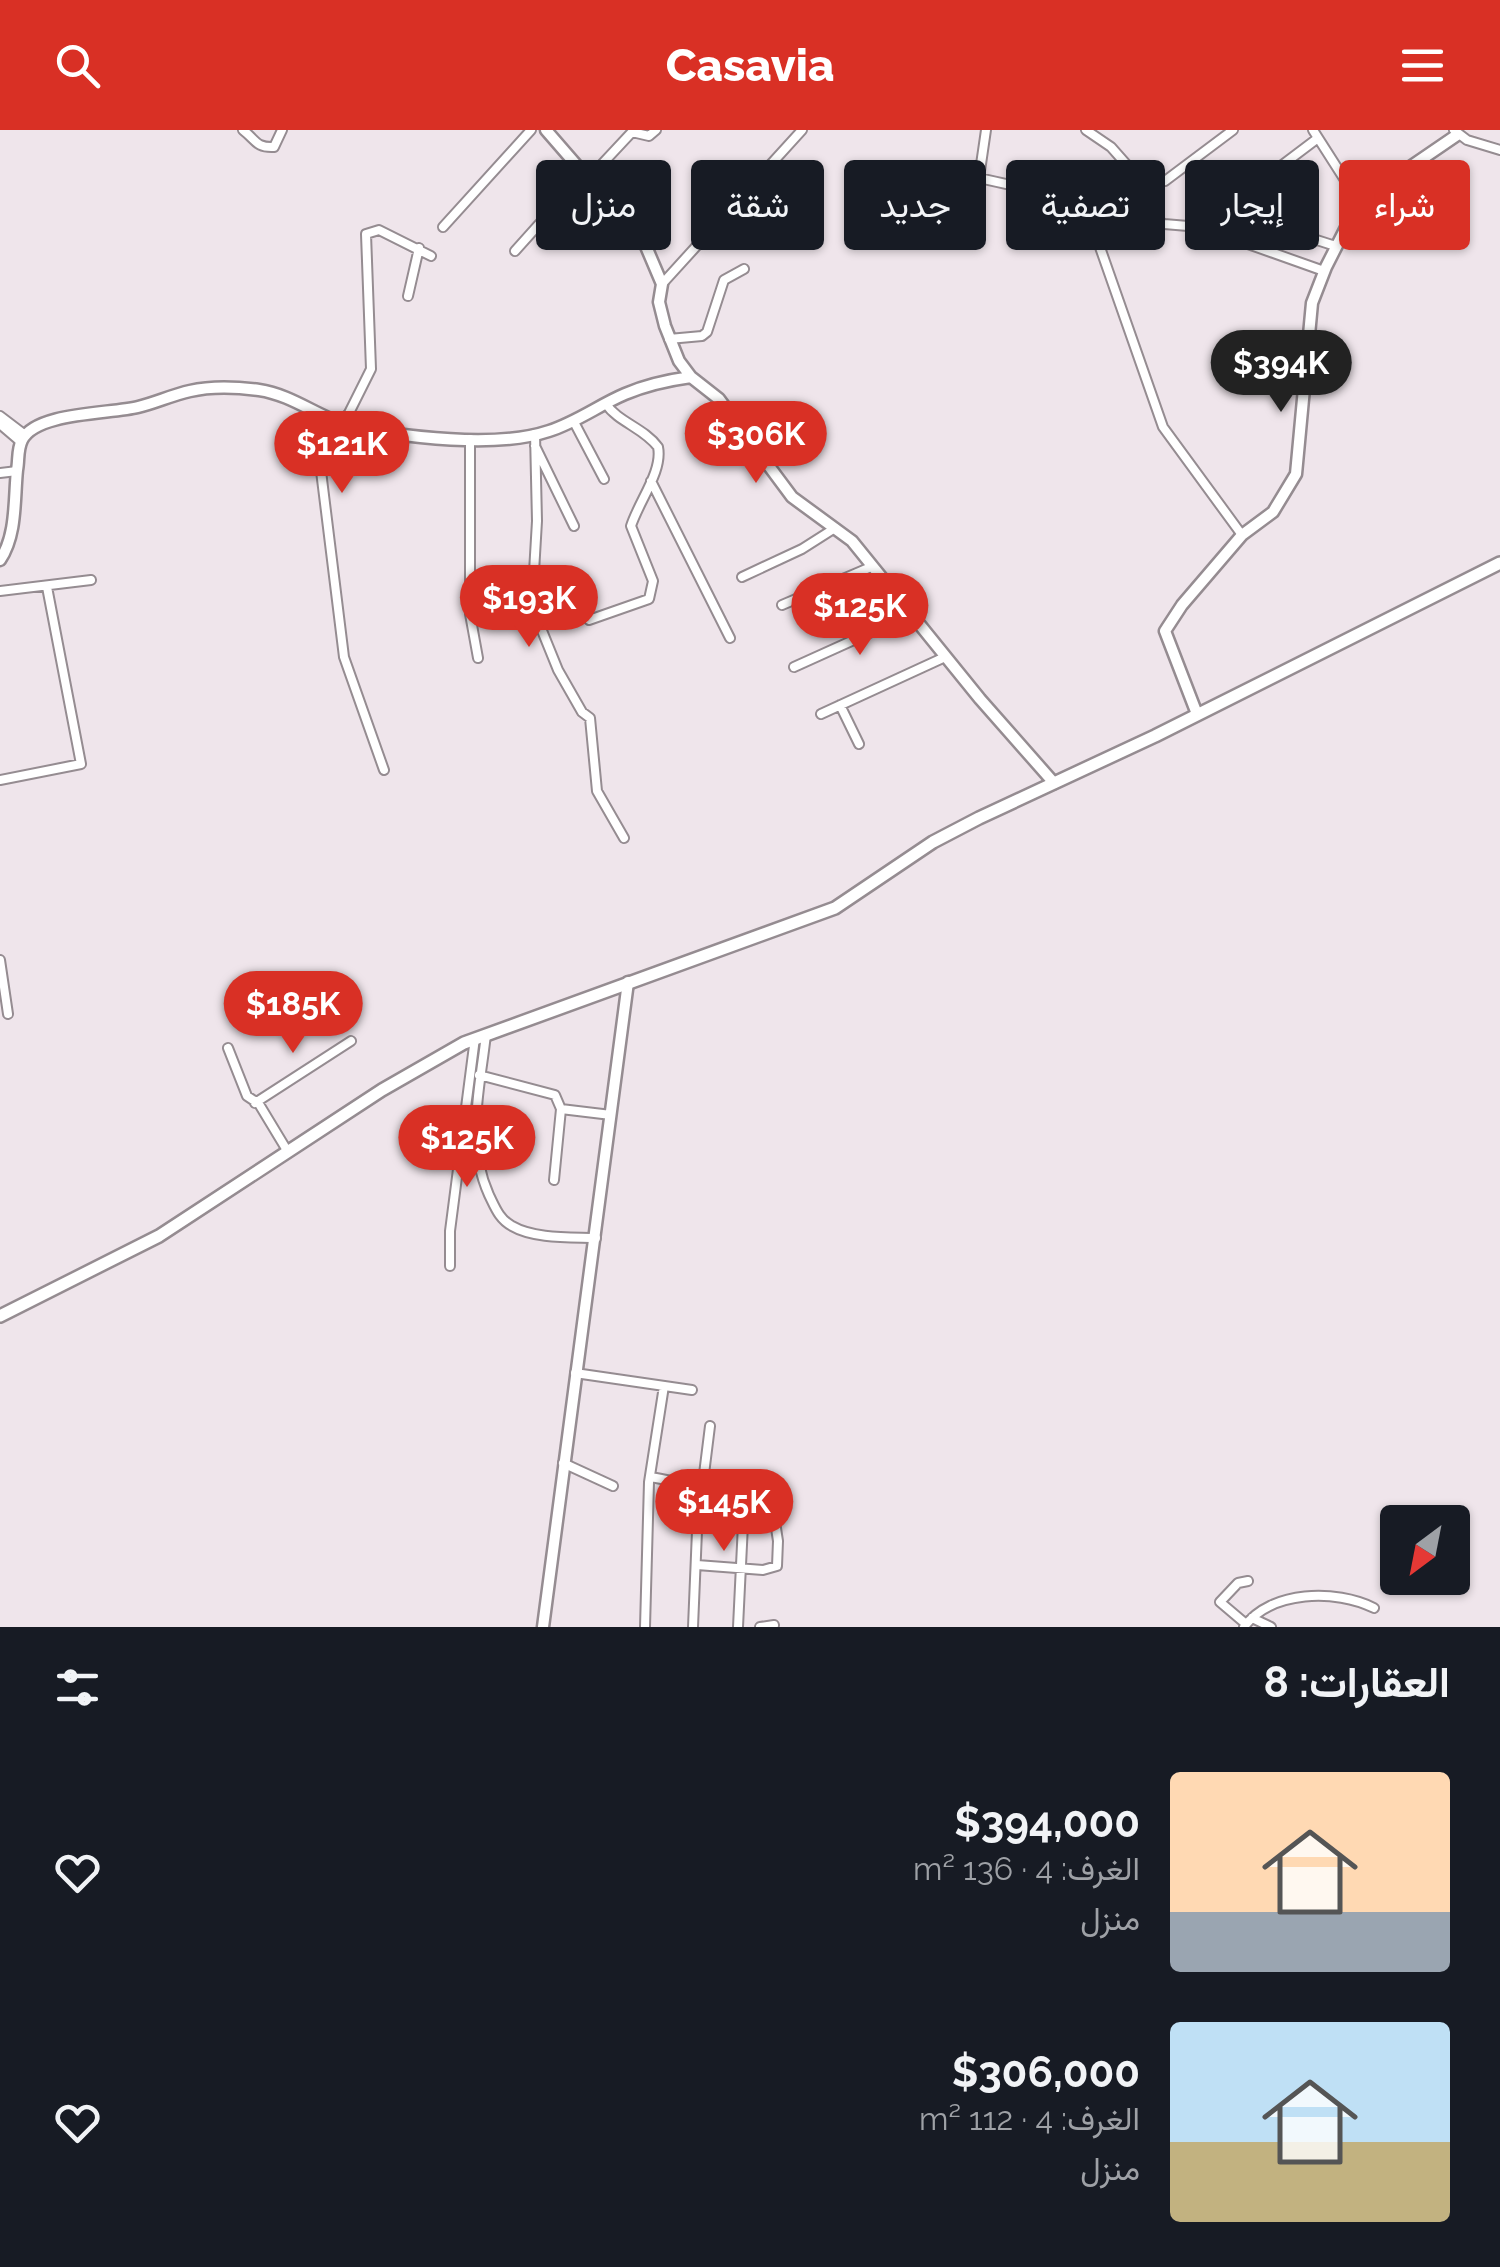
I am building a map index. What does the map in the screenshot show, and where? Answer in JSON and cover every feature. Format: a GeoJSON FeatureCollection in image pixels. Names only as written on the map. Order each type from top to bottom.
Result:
{"type":"FeatureCollection","features":[{"type":"Feature","properties":{"kind":"main road"},"geometry":{"type":"LineString","coordinates":[[0,1316],[159,1236],[408,1074],[480,1036],[835,908],[933,842],[1500,562]]}},
{"type":"Feature","properties":{"kind":"street"},"geometry":{"type":"LineString","coordinates":[[243,130],[256,144],[266,148],[274,147],[282,130]]}},
{"type":"Feature","properties":{"kind":"street"},"geometry":{"type":"LineString","coordinates":[[444,227],[531,130]]}},
{"type":"Feature","properties":{"kind":"street"},"geometry":{"type":"LineString","coordinates":[[546,130],[573,160]]}},
{"type":"Feature","properties":{"kind":"street"},"geometry":{"type":"LineString","coordinates":[[603,160],[632,132],[649,136],[656,130]]}},
{"type":"Feature","properties":{"kind":"street"},"geometry":{"type":"LineString","coordinates":[[662,284],[802,130]]}},
{"type":"Feature","properties":{"kind":"street"},"geometry":{"type":"LineString","coordinates":[[986,130],[979,178],[1006,184]]}},
{"type":"Feature","properties":{"kind":"street"},"geometry":{"type":"LineString","coordinates":[[1086,130],[1112,147],[1123,160]]}},
{"type":"Feature","properties":{"kind":"street"},"geometry":{"type":"LineString","coordinates":[[1165,180],[1233,130]]}},
{"type":"Feature","properties":{"kind":"street"},"geometry":{"type":"LineString","coordinates":[[1417,160],[1456,132],[1500,150]]}},
{"type":"Feature","properties":{"kind":"street"},"geometry":{"type":"LineString","coordinates":[[1284,160],[1316,134],[1339,170]]}},
{"type":"Feature","properties":{"kind":"street"},"geometry":{"type":"LineString","coordinates":[[1165,224],[1200,226],[1324,271]]}},
{"type":"Feature","properties":{"kind":"street"},"geometry":{"type":"LineString","coordinates":[[515,251],[536,229]]}},
{"type":"Feature","properties":{"kind":"street"},"geometry":{"type":"LineString","coordinates":[[384,770],[344,657],[321,472],[324,453],[371,369],[366,234],[379,230],[431,256]]}},
{"type":"Feature","properties":{"kind":"street"},"geometry":{"type":"LineString","coordinates":[[1197,714],[1165,631],[1182,605],[1242,535],[1273,512],[1296,474],[1312,303],[1339,240]]}},
{"type":"Feature","properties":{"kind":"street"},"geometry":{"type":"LineString","coordinates":[[1319,241],[1336,246]]}},
{"type":"Feature","properties":{"kind":"street"},"geometry":{"type":"LineString","coordinates":[[408,296],[419,248]]}},
{"type":"Feature","properties":{"kind":"street"},"geometry":{"type":"LineString","coordinates":[[648,250],[662,284],[659,302],[679,361],[718,399],[792,496],[852,540],[910,615],[1054,783]]}},
{"type":"Feature","properties":{"kind":"street"},"geometry":{"type":"LineString","coordinates":[[1101,250],[1163,427],[1242,535]]}},
{"type":"Feature","properties":{"kind":"street"},"geometry":{"type":"LineString","coordinates":[[669,338],[702,336],[707,332],[724,280],[744,269]]}},
{"type":"Feature","properties":{"kind":"street"},"geometry":{"type":"LineString","coordinates":[[0,560],[12,532],[23,438],[48,422],[137,408],[191,391],[227,388],[261,390],[299,402],[339,424],[378,432],[535,440],[664,380],[692,377]]}},
{"type":"Feature","properties":{"kind":"street"},"geometry":{"type":"LineString","coordinates":[[589,620],[649,599],[653,580],[634,542],[631,526],[658,468],[658,447],[644,431],[612,413],[606,404]]}},
{"type":"Feature","properties":{"kind":"street"},"geometry":{"type":"LineString","coordinates":[[0,420],[23,438]]}},
{"type":"Feature","properties":{"kind":"street"},"geometry":{"type":"LineString","coordinates":[[574,422],[604,479]]}},
{"type":"Feature","properties":{"kind":"street"},"geometry":{"type":"LineString","coordinates":[[470,439],[470,614],[478,658]]}},
{"type":"Feature","properties":{"kind":"street"},"geometry":{"type":"LineString","coordinates":[[535,440],[574,526]]}},
{"type":"Feature","properties":{"kind":"street"},"geometry":{"type":"LineString","coordinates":[[535,440],[537,522],[532,606],[558,670],[582,712],[590,718],[597,791],[624,838]]}},
{"type":"Feature","properties":{"kind":"street"},"geometry":{"type":"LineString","coordinates":[[0,472],[18,471]]}},
{"type":"Feature","properties":{"kind":"street"},"geometry":{"type":"LineString","coordinates":[[651,480],[730,638]]}},
{"type":"Feature","properties":{"kind":"street"},"geometry":{"type":"LineString","coordinates":[[742,577],[802,549],[836,527]]}},
{"type":"Feature","properties":{"kind":"street"},"geometry":{"type":"LineString","coordinates":[[782,605],[871,566]]}},
{"type":"Feature","properties":{"kind":"street"},"geometry":{"type":"LineString","coordinates":[[0,591],[90,580]]}},
{"type":"Feature","properties":{"kind":"street"},"geometry":{"type":"LineString","coordinates":[[0,780],[81,764],[47,587]]}},
{"type":"Feature","properties":{"kind":"street"},"geometry":{"type":"LineString","coordinates":[[794,667],[910,615]]}},
{"type":"Feature","properties":{"kind":"street"},"geometry":{"type":"LineString","coordinates":[[821,714],[946,658]]}},
{"type":"Feature","properties":{"kind":"street"},"geometry":{"type":"LineString","coordinates":[[840,704],[859,744]]}},
{"type":"Feature","properties":{"kind":"street"},"geometry":{"type":"LineString","coordinates":[[0,960],[8,1014]]}},
{"type":"Feature","properties":{"kind":"street"},"geometry":{"type":"LineString","coordinates":[[543,1627],[628,982]]}},
{"type":"Feature","properties":{"kind":"street"},"geometry":{"type":"LineString","coordinates":[[450,1266],[450,1231],[480,1036]]}},
{"type":"Feature","properties":{"kind":"street"},"geometry":{"type":"LineString","coordinates":[[480,1036],[482,1076],[474,1135],[476,1155],[483,1181],[501,1218],[514,1228],[534,1233],[596,1238]]}},
{"type":"Feature","properties":{"kind":"street"},"geometry":{"type":"LineString","coordinates":[[255,1103],[352,1040]]}},
{"type":"Feature","properties":{"kind":"street"},"geometry":{"type":"LineString","coordinates":[[228,1048],[248,1096],[259,1104],[288,1152]]}},
{"type":"Feature","properties":{"kind":"street"},"geometry":{"type":"LineString","coordinates":[[472,1070],[556,1095],[562,1109],[554,1180]]}},
{"type":"Feature","properties":{"kind":"street"},"geometry":{"type":"LineString","coordinates":[[562,1109],[611,1115]]}},
{"type":"Feature","properties":{"kind":"street"},"geometry":{"type":"LineString","coordinates":[[575,1372],[692,1390]]}},
{"type":"Feature","properties":{"kind":"street"},"geometry":{"type":"LineString","coordinates":[[645,1627],[650,1477],[664,1386]]}},
{"type":"Feature","properties":{"kind":"street"},"geometry":{"type":"LineString","coordinates":[[693,1627],[701,1482],[710,1426]]}},
{"type":"Feature","properties":{"kind":"street"},"geometry":{"type":"LineString","coordinates":[[563,1463],[614,1486]]}},
{"type":"Feature","properties":{"kind":"street"},"geometry":{"type":"LineString","coordinates":[[650,1477],[764,1485],[772,1494],[779,1560],[771,1570],[696,1565]]}},
{"type":"Feature","properties":{"kind":"street"},"geometry":{"type":"LineString","coordinates":[[738,1627],[744,1568],[745,1483]]}},
{"type":"Feature","properties":{"kind":"street"},"geometry":{"type":"LineString","coordinates":[[1248,1581],[1238,1584],[1220,1602],[1247,1623],[1270,1627]]}},
{"type":"Feature","properties":{"kind":"street"},"geometry":{"type":"LineString","coordinates":[[1247,1623],[1271,1603],[1294,1597],[1344,1600],[1374,1608]]}},
{"type":"Feature","properties":{"kind":"street"},"geometry":{"type":"LineString","coordinates":[[1229,1627],[1235,1616]]}},
{"type":"Feature","properties":{"kind":"street"},"geometry":{"type":"LineString","coordinates":[[760,1627],[774,1625]]}}]}
